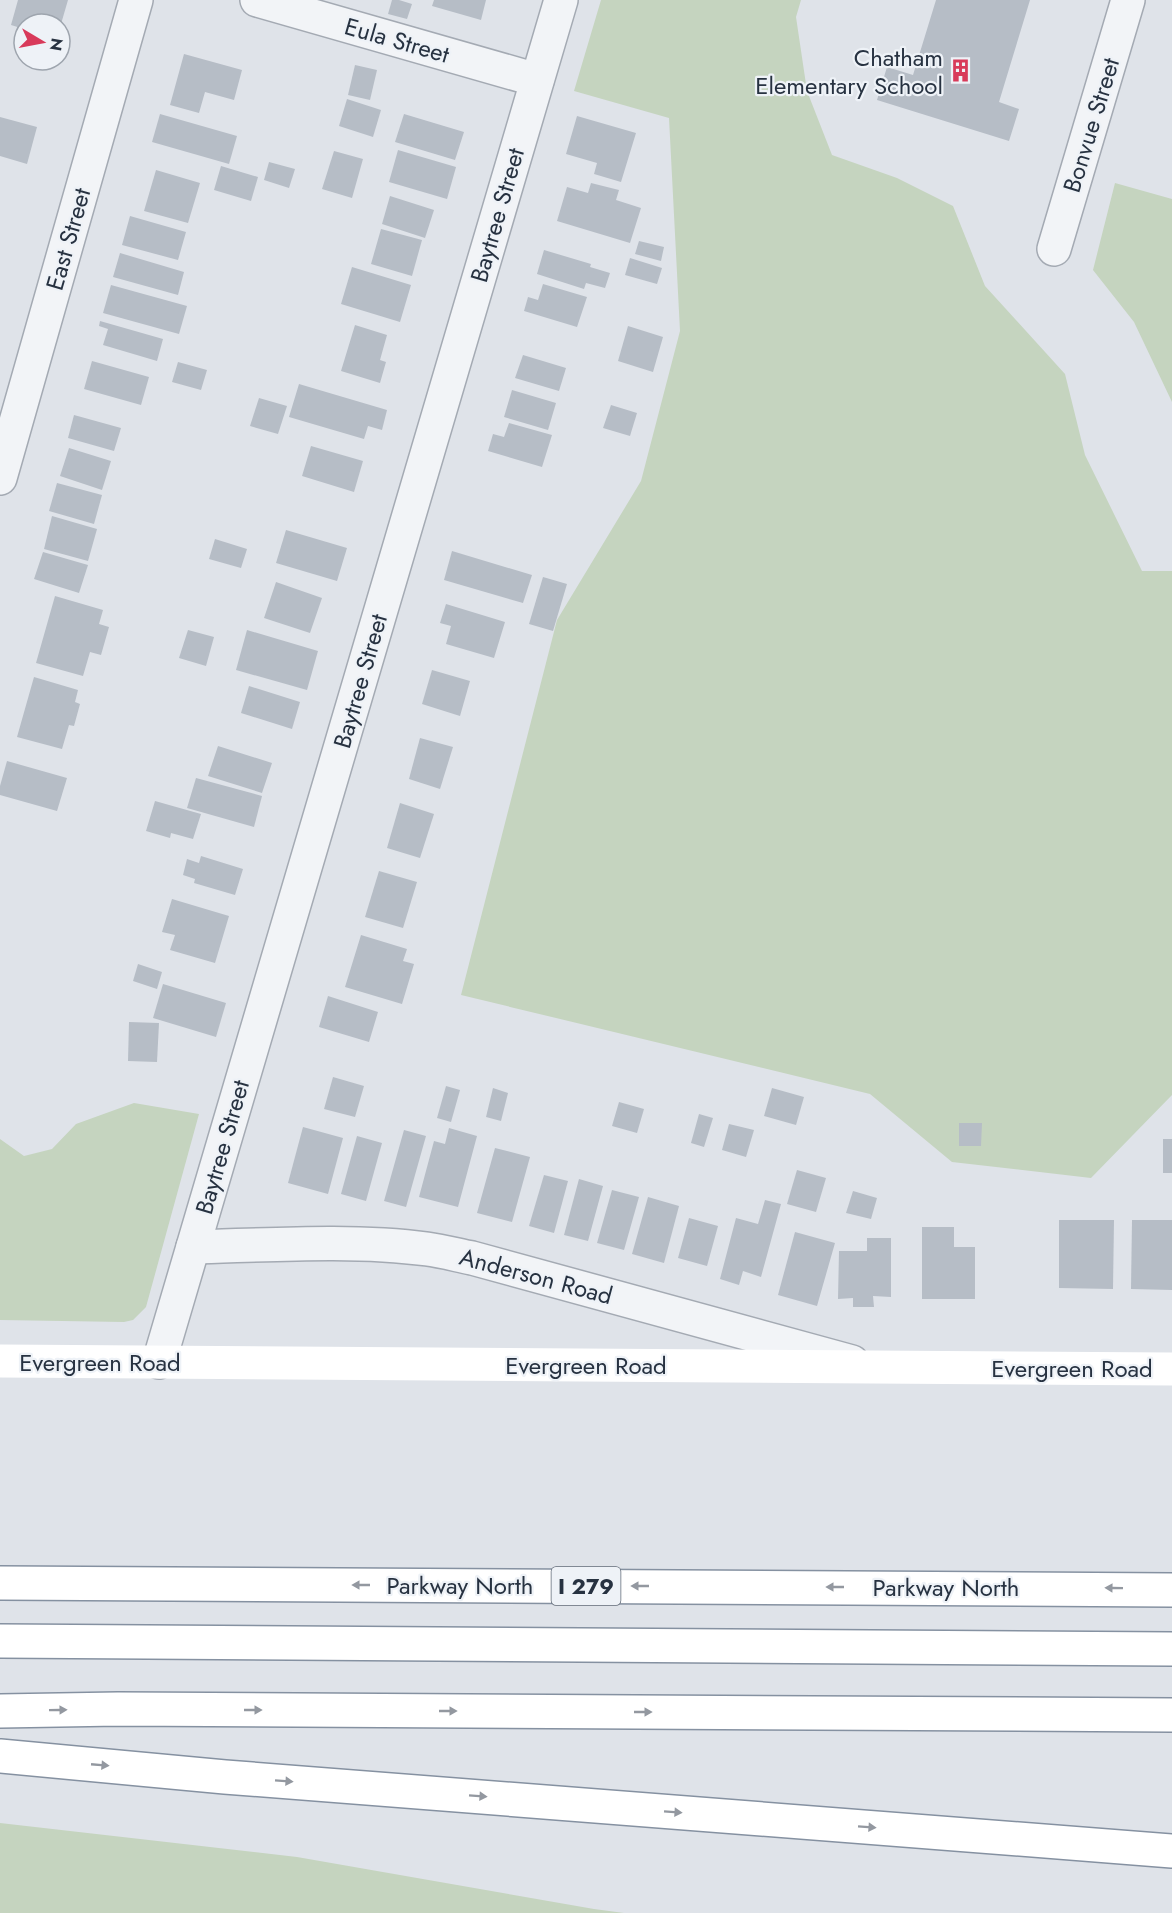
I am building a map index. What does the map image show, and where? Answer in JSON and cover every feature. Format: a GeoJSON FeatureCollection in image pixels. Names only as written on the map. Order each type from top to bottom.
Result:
{"type":"FeatureCollection","features":[{"type":"Feature","properties":{"kind":"main road","name":"Evergreen Road"},"geometry":{"type":"LineString","coordinates":[[0,1361],[1172,1369]]}},
{"type":"Feature","properties":{"kind":"main road","name":"Parkway North"},"geometry":{"type":"LineString","coordinates":[[0,1583],[1172,1590]]}},
{"type":"Feature","properties":{"kind":"main road"},"geometry":{"type":"LineString","coordinates":[[0,1641],[1172,1649]]}},
{"type":"Feature","properties":{"kind":"main road"},"geometry":{"type":"LineString","coordinates":[[0,1711],[118,1709],[1172,1715]]}},
{"type":"Feature","properties":{"kind":"main road"},"geometry":{"type":"LineString","coordinates":[[0,1756],[225,1777],[1172,1851]]}},
{"type":"Feature","properties":{"kind":"street","name":"East Street"},"geometry":{"type":"LineString","coordinates":[[0,478],[136,0]]}},
{"type":"Feature","properties":{"kind":"street","name":"Eula Street"},"geometry":{"type":"LineString","coordinates":[[257,0],[537,80]]}},
{"type":"Feature","properties":{"kind":"street","name":"Baytree Street"},"geometry":{"type":"LineString","coordinates":[[159,1362],[561,0]]}},
{"type":"Feature","properties":{"kind":"street","name":"Bonvue Street"},"geometry":{"type":"LineString","coordinates":[[1054,249],[1128,0]]}},
{"type":"Feature","properties":{"kind":"street","name":"Anderson Road"},"geometry":{"type":"LineString","coordinates":[[193,1247],[336,1244],[427,1249],[472,1258],[871,1367]]}},
{"type":"Feature","properties":{"kind":"green space"},"geometry":{"type":"Polygon","coordinates":[[[601,0],[801,0],[796,17],[807,91],[832,155],[897,178],[953,206],[985,286],[1065,374],[1085,455],[1142,571],[1172,571],[1172,1095],[1091,1178],[952,1162],[870,1094],[461,995],[557,620],[641,481],[680,331],[669,118],[574,91],[601,0]]]}},
{"type":"Feature","properties":{"kind":"green space"},"geometry":{"type":"Polygon","coordinates":[[[1115,183],[1172,199],[1172,402],[1134,322],[1093,270],[1115,183]]]}},
{"type":"Feature","properties":{"kind":"green space"},"geometry":{"type":"Polygon","coordinates":[[[134,1103],[199,1114],[146,1307],[133,1320],[124,1322],[0,1320],[0,1139],[24,1156],[52,1149],[76,1124],[134,1103]]]}},
{"type":"Feature","properties":{"kind":"green space"},"geometry":{"type":"Polygon","coordinates":[[[0,1823],[297,1857],[624,1913],[0,1913],[0,1823]]]}},
{"type":"Feature","properties":{"kind":"building"},"geometry":{"type":"Polygon","coordinates":[[[18,0],[68,0],[64,12],[15,12],[18,0]]]}},
{"type":"Feature","properties":{"kind":"building"},"geometry":{"type":"Polygon","coordinates":[[[392,0],[412,4],[407,19],[388,14],[392,0]]]}},
{"type":"Feature","properties":{"kind":"building"},"geometry":{"type":"Polygon","coordinates":[[[434,0],[486,0],[481,20],[432,6],[434,0]]]}},
{"type":"Feature","properties":{"kind":"building","name":"Chatham Elementary School"},"geometry":{"type":"Polygon","coordinates":[[[936,0],[1030,0],[999,102],[1019,109],[1009,141],[877,100],[887,67],[913,75],[936,0]]]}},
{"type":"Feature","properties":{"kind":"building"},"geometry":{"type":"Polygon","coordinates":[[[184,54],[242,70],[234,100],[205,92],[199,113],[170,105],[184,54]]]}},
{"type":"Feature","properties":{"kind":"building"},"geometry":{"type":"Polygon","coordinates":[[[355,65],[377,70],[370,100],[348,95],[355,65]]]}},
{"type":"Feature","properties":{"kind":"building"},"geometry":{"type":"Polygon","coordinates":[[[347,99],[381,110],[373,137],[339,126],[347,99]]]}},
{"type":"Feature","properties":{"kind":"building"},"geometry":{"type":"Polygon","coordinates":[[[160,114],[237,136],[229,164],[152,142],[160,114]]]}},
{"type":"Feature","properties":{"kind":"building"},"geometry":{"type":"Polygon","coordinates":[[[404,114],[464,132],[455,160],[395,142],[404,114]]]}},
{"type":"Feature","properties":{"kind":"building"},"geometry":{"type":"Polygon","coordinates":[[[577,116],[636,133],[621,182],[594,174],[597,163],[566,154],[577,116]]]}},
{"type":"Feature","properties":{"kind":"building"},"geometry":{"type":"Polygon","coordinates":[[[0,117],[37,127],[27,164],[0,156],[0,117]]]}},
{"type":"Feature","properties":{"kind":"building"},"geometry":{"type":"Polygon","coordinates":[[[398,150],[456,167],[447,199],[389,182],[398,150]]]}},
{"type":"Feature","properties":{"kind":"building"},"geometry":{"type":"Polygon","coordinates":[[[334,151],[363,159],[352,198],[322,189],[334,151]]]}},
{"type":"Feature","properties":{"kind":"building"},"geometry":{"type":"Polygon","coordinates":[[[269,162],[295,169],[289,188],[264,180],[269,162]]]}},
{"type":"Feature","properties":{"kind":"building"},"geometry":{"type":"Polygon","coordinates":[[[221,166],[258,177],[251,201],[214,190],[221,166]]]}},
{"type":"Feature","properties":{"kind":"building"},"geometry":{"type":"Polygon","coordinates":[[[156,170],[200,183],[188,223],[144,211],[156,170]]]}},
{"type":"Feature","properties":{"kind":"building"},"geometry":{"type":"Polygon","coordinates":[[[591,183],[619,190],[616,200],[641,208],[630,243],[557,221],[567,187],[588,193],[591,183]]]}},
{"type":"Feature","properties":{"kind":"building"},"geometry":{"type":"Polygon","coordinates":[[[390,196],[434,210],[425,238],[382,224],[390,196]]]}},
{"type":"Feature","properties":{"kind":"building"},"geometry":{"type":"Polygon","coordinates":[[[130,216],[186,232],[178,260],[122,245],[130,216]]]}},
{"type":"Feature","properties":{"kind":"building"},"geometry":{"type":"Polygon","coordinates":[[[381,229],[422,240],[412,276],[371,264],[381,229]]]}},
{"type":"Feature","properties":{"kind":"building"},"geometry":{"type":"Polygon","coordinates":[[[639,241],[664,247],[661,261],[635,254],[639,241]]]}},
{"type":"Feature","properties":{"kind":"building"},"geometry":{"type":"Polygon","coordinates":[[[544,250],[591,264],[590,267],[610,273],[605,288],[586,283],[584,289],[537,274],[544,250]]]}},
{"type":"Feature","properties":{"kind":"building"},"geometry":{"type":"Polygon","coordinates":[[[120,253],[184,272],[178,295],[113,277],[120,253]]]}},
{"type":"Feature","properties":{"kind":"building"},"geometry":{"type":"Polygon","coordinates":[[[630,258],[662,268],[657,284],[625,275],[630,258]]]}},
{"type":"Feature","properties":{"kind":"building"},"geometry":{"type":"Polygon","coordinates":[[[352,267],[411,285],[400,322],[341,304],[352,267]]]}},
{"type":"Feature","properties":{"kind":"building"},"geometry":{"type":"Polygon","coordinates":[[[543,284],[587,297],[577,327],[524,311],[528,297],[538,300],[543,284]]]}},
{"type":"Feature","properties":{"kind":"building"},"geometry":{"type":"Polygon","coordinates":[[[111,285],[187,306],[179,334],[103,313],[111,285]]]}},
{"type":"Feature","properties":{"kind":"building"},"geometry":{"type":"Polygon","coordinates":[[[100,321],[163,339],[157,361],[103,345],[108,329],[99,326],[100,321]]]}},
{"type":"Feature","properties":{"kind":"building"},"geometry":{"type":"Polygon","coordinates":[[[355,325],[387,335],[380,360],[386,362],[380,383],[341,371],[355,325]]]}},
{"type":"Feature","properties":{"kind":"building"},"geometry":{"type":"Polygon","coordinates":[[[628,326],[663,337],[653,372],[618,361],[628,326]]]}},
{"type":"Feature","properties":{"kind":"building"},"geometry":{"type":"Polygon","coordinates":[[[523,355],[566,368],[559,391],[515,378],[523,355]]]}},
{"type":"Feature","properties":{"kind":"building"},"geometry":{"type":"Polygon","coordinates":[[[92,361],[149,377],[141,405],[84,389],[92,361]]]}},
{"type":"Feature","properties":{"kind":"building"},"geometry":{"type":"Polygon","coordinates":[[[178,362],[207,370],[201,390],[172,382],[178,362]]]}},
{"type":"Feature","properties":{"kind":"building"},"geometry":{"type":"Polygon","coordinates":[[[299,384],[387,410],[382,430],[368,426],[364,439],[289,417],[299,384]]]}},
{"type":"Feature","properties":{"kind":"building"},"geometry":{"type":"Polygon","coordinates":[[[512,390],[556,403],[548,430],[504,417],[512,390]]]}},
{"type":"Feature","properties":{"kind":"building"},"geometry":{"type":"Polygon","coordinates":[[[259,398],[287,406],[278,434],[250,426],[259,398]]]}},
{"type":"Feature","properties":{"kind":"building"},"geometry":{"type":"Polygon","coordinates":[[[611,405],[637,413],[630,436],[603,428],[611,405]]]}},
{"type":"Feature","properties":{"kind":"building"},"geometry":{"type":"Polygon","coordinates":[[[74,415],[121,428],[114,451],[68,438],[74,415]]]}},
{"type":"Feature","properties":{"kind":"building"},"geometry":{"type":"Polygon","coordinates":[[[509,423],[552,435],[542,467],[488,451],[493,434],[504,437],[509,423]]]}},
{"type":"Feature","properties":{"kind":"building"},"geometry":{"type":"Polygon","coordinates":[[[311,446],[363,461],[354,492],[302,476],[311,446]]]}},
{"type":"Feature","properties":{"kind":"building"},"geometry":{"type":"Polygon","coordinates":[[[69,448],[111,461],[102,490],[60,476],[69,448]]]}},
{"type":"Feature","properties":{"kind":"building"},"geometry":{"type":"Polygon","coordinates":[[[57,483],[102,495],[94,524],[49,511],[57,483]]]}},
{"type":"Feature","properties":{"kind":"building"},"geometry":{"type":"Polygon","coordinates":[[[52,516],[97,529],[88,561],[44,549],[52,516]]]}},
{"type":"Feature","properties":{"kind":"building"},"geometry":{"type":"Polygon","coordinates":[[[286,530],[347,548],[337,581],[276,563],[286,530]]]}},
{"type":"Feature","properties":{"kind":"building"},"geometry":{"type":"Polygon","coordinates":[[[215,539],[247,549],[241,568],[209,559],[215,539]]]}},
{"type":"Feature","properties":{"kind":"building"},"geometry":{"type":"Polygon","coordinates":[[[452,551],[532,575],[523,603],[444,580],[452,551]]]}},
{"type":"Feature","properties":{"kind":"building"},"geometry":{"type":"Polygon","coordinates":[[[43,552],[88,565],[79,593],[34,579],[43,552]]]}},
{"type":"Feature","properties":{"kind":"building"},"geometry":{"type":"Polygon","coordinates":[[[543,577],[567,584],[553,631],[529,624],[543,577]]]}},
{"type":"Feature","properties":{"kind":"building"},"geometry":{"type":"Polygon","coordinates":[[[276,582],[322,598],[310,633],[264,618],[276,582]]]}},
{"type":"Feature","properties":{"kind":"building"},"geometry":{"type":"Polygon","coordinates":[[[55,596],[103,610],[99,624],[109,627],[101,655],[90,652],[83,676],[36,663],[55,596]]]}},
{"type":"Feature","properties":{"kind":"building"},"geometry":{"type":"Polygon","coordinates":[[[446,604],[505,622],[494,658],[446,644],[451,626],[440,623],[446,604]]]}},
{"type":"Feature","properties":{"kind":"building"},"geometry":{"type":"Polygon","coordinates":[[[188,630],[214,637],[206,666],[179,658],[188,630]]]}},
{"type":"Feature","properties":{"kind":"building"},"geometry":{"type":"Polygon","coordinates":[[[247,630],[318,651],[307,690],[236,670],[247,630]]]}},
{"type":"Feature","properties":{"kind":"building"},"geometry":{"type":"Polygon","coordinates":[[[432,670],[470,681],[460,716],[422,704],[432,670]]]}},
{"type":"Feature","properties":{"kind":"building"},"geometry":{"type":"Polygon","coordinates":[[[34,677],[78,690],[75,702],[80,704],[74,726],[69,725],[62,749],[17,737],[34,677]]]}},
{"type":"Feature","properties":{"kind":"building"},"geometry":{"type":"Polygon","coordinates":[[[249,686],[300,702],[292,729],[241,713],[249,686]]]}},
{"type":"Feature","properties":{"kind":"building"},"geometry":{"type":"Polygon","coordinates":[[[420,738],[453,747],[440,789],[409,779],[420,738]]]}},
{"type":"Feature","properties":{"kind":"building"},"geometry":{"type":"Polygon","coordinates":[[[218,746],[272,763],[262,793],[208,776],[218,746]]]}},
{"type":"Feature","properties":{"kind":"building"},"geometry":{"type":"Polygon","coordinates":[[[7,761],[67,778],[57,811],[0,795],[0,786],[7,761]]]}},
{"type":"Feature","properties":{"kind":"building"},"geometry":{"type":"Polygon","coordinates":[[[196,778],[262,796],[254,827],[187,808],[196,778]]]}},
{"type":"Feature","properties":{"kind":"building"},"geometry":{"type":"Polygon","coordinates":[[[155,801],[201,814],[193,839],[171,833],[170,838],[146,831],[155,801]]]}},
{"type":"Feature","properties":{"kind":"building"},"geometry":{"type":"Polygon","coordinates":[[[400,803],[434,814],[420,858],[387,848],[400,803]]]}},
{"type":"Feature","properties":{"kind":"building"},"geometry":{"type":"Polygon","coordinates":[[[201,856],[243,869],[235,895],[194,883],[195,879],[183,875],[187,859],[199,863],[201,856]]]}},
{"type":"Feature","properties":{"kind":"building"},"geometry":{"type":"Polygon","coordinates":[[[379,871],[417,882],[403,928],[365,917],[379,871]]]}},
{"type":"Feature","properties":{"kind":"building"},"geometry":{"type":"Polygon","coordinates":[[[172,899],[229,916],[215,963],[170,950],[175,935],[162,932],[172,899]]]}},
{"type":"Feature","properties":{"kind":"building"},"geometry":{"type":"Polygon","coordinates":[[[361,935],[407,949],[403,961],[414,964],[402,1004],[345,987],[361,935]]]}},
{"type":"Feature","properties":{"kind":"building"},"geometry":{"type":"Polygon","coordinates":[[[138,964],[162,972],[157,989],[133,981],[138,964]]]}},
{"type":"Feature","properties":{"kind":"building"},"geometry":{"type":"Polygon","coordinates":[[[163,984],[226,1003],[216,1037],[153,1018],[163,984]]]}},
{"type":"Feature","properties":{"kind":"building"},"geometry":{"type":"Polygon","coordinates":[[[328,996],[378,1012],[369,1042],[319,1027],[328,996]]]}},
{"type":"Feature","properties":{"kind":"building"},"geometry":{"type":"Polygon","coordinates":[[[129,1022],[159,1023],[157,1062],[128,1061],[129,1022]]]}},
{"type":"Feature","properties":{"kind":"building"},"geometry":{"type":"Polygon","coordinates":[[[333,1077],[364,1086],[355,1117],[324,1109],[333,1077]]]}},
{"type":"Feature","properties":{"kind":"building"},"geometry":{"type":"Polygon","coordinates":[[[446,1086],[460,1090],[451,1122],[437,1118],[446,1086]]]}},
{"type":"Feature","properties":{"kind":"building"},"geometry":{"type":"Polygon","coordinates":[[[493,1088],[508,1093],[501,1121],[486,1117],[493,1088]]]}},
{"type":"Feature","properties":{"kind":"building"},"geometry":{"type":"Polygon","coordinates":[[[772,1088],[804,1097],[796,1125],[764,1116],[772,1088]]]}},
{"type":"Feature","properties":{"kind":"building"},"geometry":{"type":"Polygon","coordinates":[[[619,1102],[644,1109],[637,1133],[612,1126],[619,1102]]]}},
{"type":"Feature","properties":{"kind":"building"},"geometry":{"type":"Polygon","coordinates":[[[699,1114],[713,1118],[704,1147],[691,1143],[699,1114]]]}},
{"type":"Feature","properties":{"kind":"building"},"geometry":{"type":"Polygon","coordinates":[[[959,1123],[982,1123],[981,1146],[959,1146],[959,1123]]]}},
{"type":"Feature","properties":{"kind":"building"},"geometry":{"type":"Polygon","coordinates":[[[729,1124],[754,1130],[746,1157],[722,1150],[729,1124]]]}},
{"type":"Feature","properties":{"kind":"building"},"geometry":{"type":"Polygon","coordinates":[[[303,1127],[343,1138],[328,1194],[288,1183],[303,1127]]]}},
{"type":"Feature","properties":{"kind":"building"},"geometry":{"type":"Polygon","coordinates":[[[449,1128],[477,1136],[458,1207],[419,1197],[434,1141],[445,1144],[449,1128]]]}},
{"type":"Feature","properties":{"kind":"building"},"geometry":{"type":"Polygon","coordinates":[[[404,1130],[426,1136],[406,1207],[384,1201],[404,1130]]]}},
{"type":"Feature","properties":{"kind":"building"},"geometry":{"type":"Polygon","coordinates":[[[357,1136],[382,1143],[366,1201],[341,1194],[357,1136]]]}},
{"type":"Feature","properties":{"kind":"building"},"geometry":{"type":"Polygon","coordinates":[[[1163,1139],[1172,1139],[1172,1173],[1163,1173],[1163,1139]]]}},
{"type":"Feature","properties":{"kind":"building"},"geometry":{"type":"Polygon","coordinates":[[[495,1148],[530,1157],[512,1222],[477,1213],[495,1148]]]}},
{"type":"Feature","properties":{"kind":"building"},"geometry":{"type":"Polygon","coordinates":[[[797,1170],[826,1178],[816,1212],[787,1204],[797,1170]]]}},
{"type":"Feature","properties":{"kind":"building"},"geometry":{"type":"Polygon","coordinates":[[[544,1175],[568,1181],[554,1233],[529,1226],[544,1175]]]}},
{"type":"Feature","properties":{"kind":"building"},"geometry":{"type":"Polygon","coordinates":[[[579,1179],[603,1186],[588,1241],[564,1235],[579,1179]]]}},
{"type":"Feature","properties":{"kind":"building"},"geometry":{"type":"Polygon","coordinates":[[[612,1190],[639,1197],[624,1250],[597,1243],[612,1190]]]}},
{"type":"Feature","properties":{"kind":"building"},"geometry":{"type":"Polygon","coordinates":[[[853,1191],[877,1198],[871,1219],[846,1213],[853,1191]]]}},
{"type":"Feature","properties":{"kind":"building"},"geometry":{"type":"Polygon","coordinates":[[[648,1197],[679,1206],[664,1263],[632,1254],[648,1197]]]}},
{"type":"Feature","properties":{"kind":"building"},"geometry":{"type":"Polygon","coordinates":[[[765,1200],[781,1204],[761,1277],[743,1271],[739,1285],[720,1279],[736,1218],[758,1224],[765,1200]]]}},
{"type":"Feature","properties":{"kind":"building"},"geometry":{"type":"Polygon","coordinates":[[[689,1218],[718,1226],[707,1266],[678,1258],[689,1218]]]}},
{"type":"Feature","properties":{"kind":"building"},"geometry":{"type":"Polygon","coordinates":[[[1059,1220],[1114,1220],[1113,1289],[1059,1288],[1059,1220]]]}},
{"type":"Feature","properties":{"kind":"building"},"geometry":{"type":"Polygon","coordinates":[[[1132,1220],[1172,1220],[1172,1290],[1131,1289],[1132,1220]]]}},
{"type":"Feature","properties":{"kind":"building"},"geometry":{"type":"Polygon","coordinates":[[[922,1227],[954,1227],[954,1247],[975,1247],[975,1299],[922,1299],[922,1227]]]}},
{"type":"Feature","properties":{"kind":"building"},"geometry":{"type":"Polygon","coordinates":[[[795,1232],[835,1243],[817,1306],[778,1295],[795,1232]]]}},
{"type":"Feature","properties":{"kind":"building"},"geometry":{"type":"Polygon","coordinates":[[[867,1238],[891,1238],[891,1297],[873,1296],[874,1307],[853,1307],[853,1298],[838,1299],[839,1251],[867,1251],[867,1238]]]}},
{"type":"Feature","properties":{"kind":"place","name":"Chatham Elementary School"},"geometry":{"type":"Point","coordinates":[961,71]}}]}
